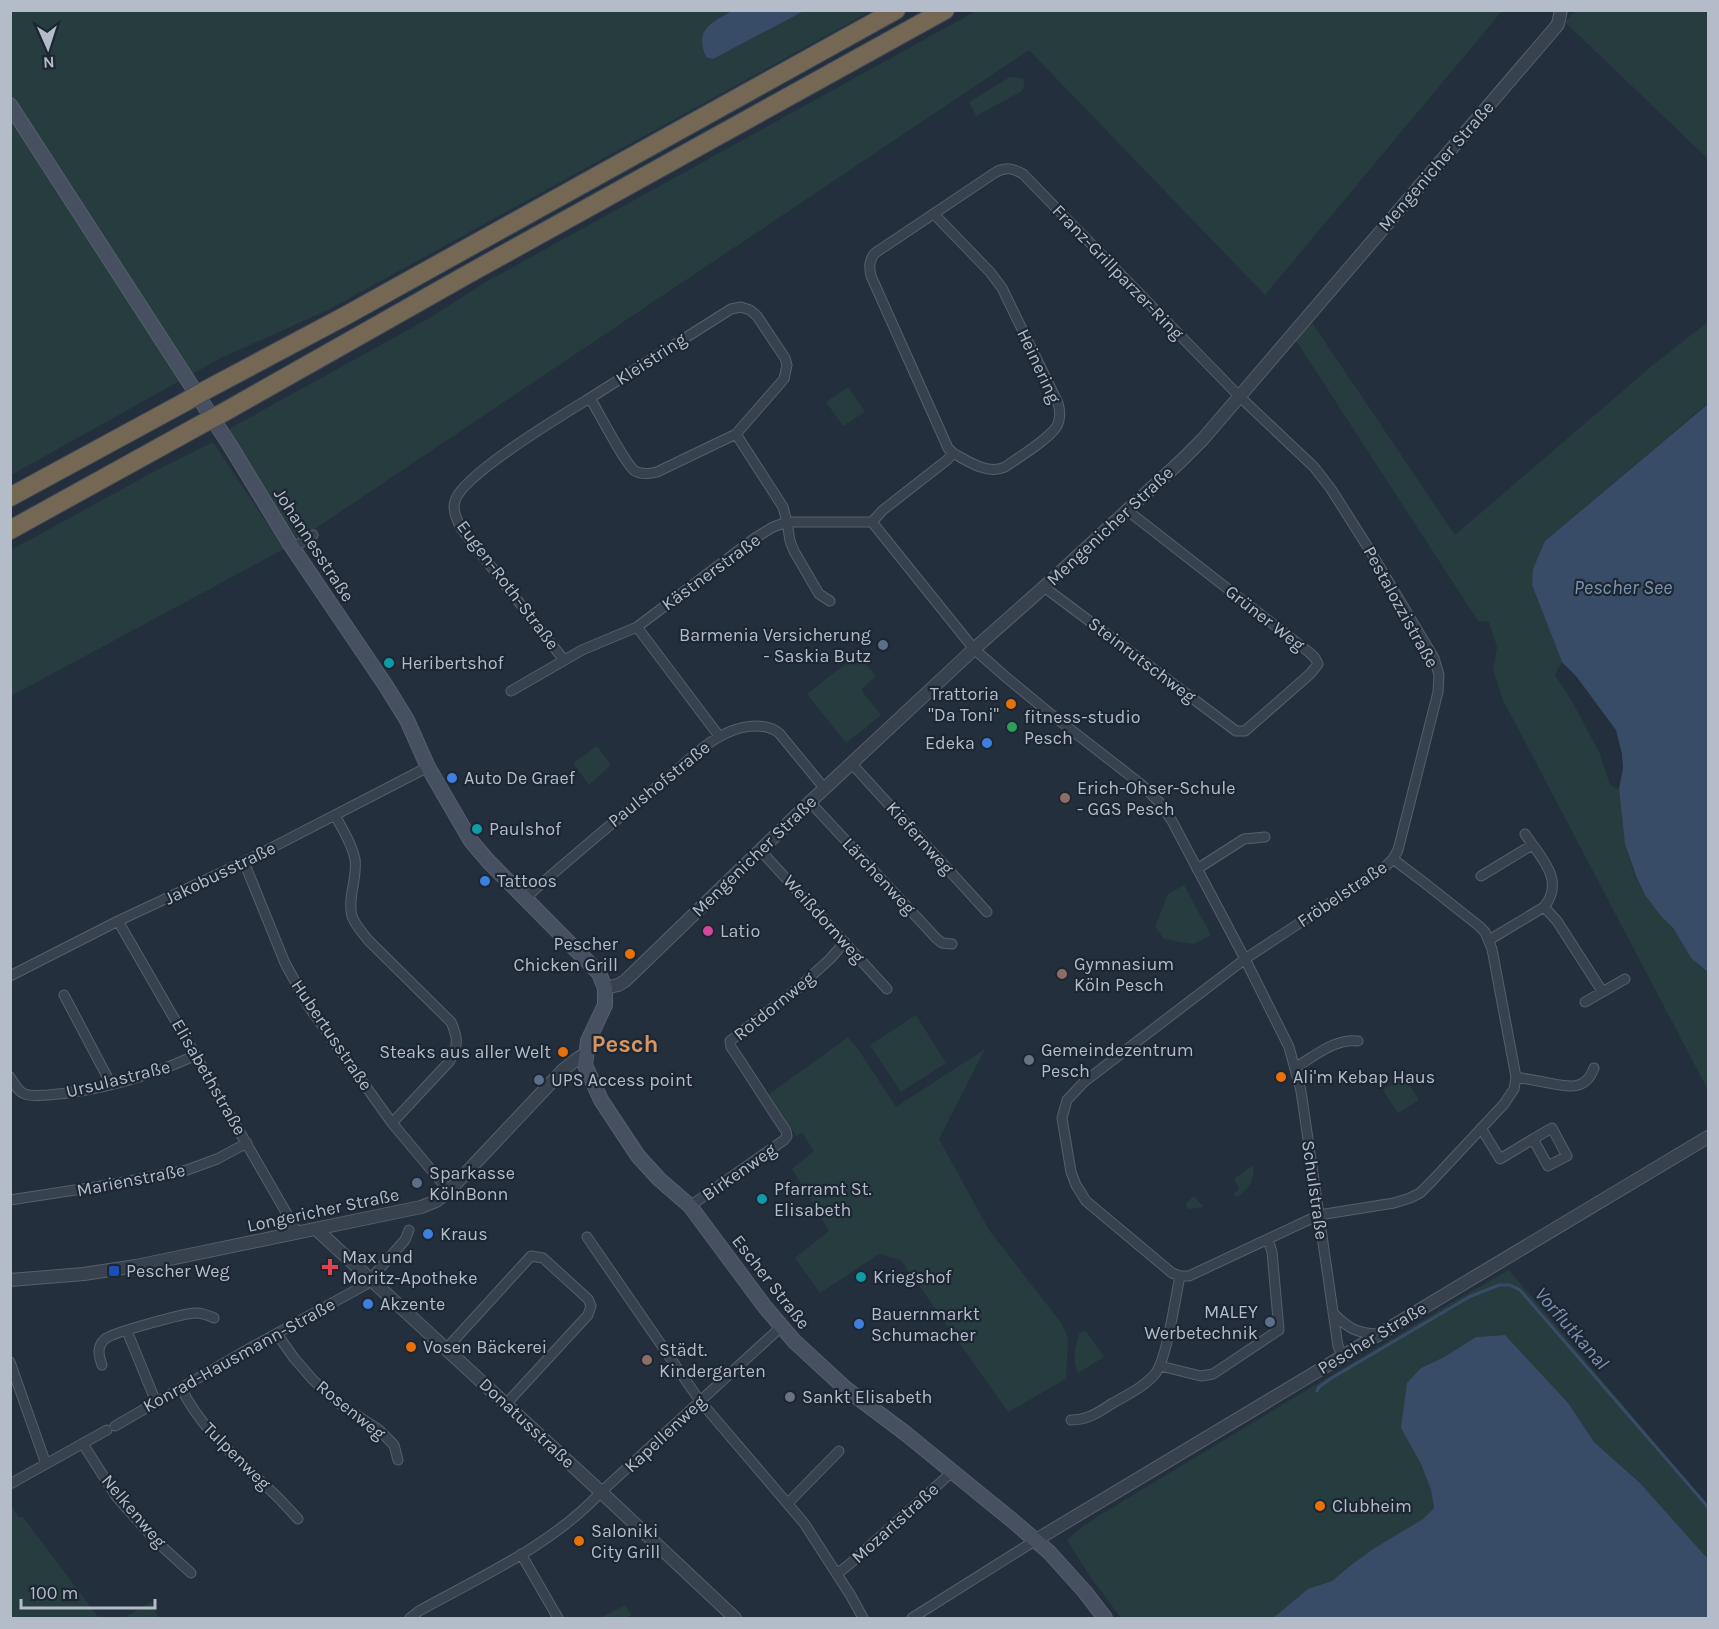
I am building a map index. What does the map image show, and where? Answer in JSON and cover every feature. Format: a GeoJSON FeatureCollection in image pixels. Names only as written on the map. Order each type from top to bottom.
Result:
{"type":"FeatureCollection","features":[{"type":"Feature","properties":{"kind":"highway"},"geometry":{"type":"LineString","coordinates":[[14,493],[345,316],[896,10]]}},
{"type":"Feature","properties":{"kind":"highway"},"geometry":{"type":"LineString","coordinates":[[10,530],[945,10]]}},
{"type":"Feature","properties":{"kind":"main road","name":"Johannesstraße"},"geometry":{"type":"LineString","coordinates":[[10,105],[231,447],[293,548],[407,720],[429,768],[471,841],[596,969],[605,988]]}},
{"type":"Feature","properties":{"kind":"main road"},"geometry":{"type":"LineString","coordinates":[[585,1054],[588,1041],[604,1005],[605,988]]}},
{"type":"Feature","properties":{"kind":"main road","name":"Escher Straße"},"geometry":{"type":"LineString","coordinates":[[585,1054],[585,1065],[601,1100],[638,1156],[659,1179],[690,1206],[781,1327],[845,1388],[894,1424],[1036,1540],[1085,1592],[1105,1618]]}},
{"type":"Feature","properties":{"kind":"street","name":"Mengenicher Straße"},"geometry":{"type":"LineString","coordinates":[[605,988],[625,981],[810,802],[1196,446],[1555,28],[1561,10]]}},
{"type":"Feature","properties":{"kind":"street","name":"Franz-Grillparzer-Ring"},"geometry":{"type":"LineString","coordinates":[[933,214],[990,176],[1006,168],[1017,170],[1239,396]]}},
{"type":"Feature","properties":{"kind":"street"},"geometry":{"type":"LineString","coordinates":[[787,522],[872,522],[883,510],[953,453],[945,440],[869,267],[875,253],[933,214]]}},
{"type":"Feature","properties":{"kind":"street","name":"Heinering"},"geometry":{"type":"LineString","coordinates":[[933,214],[990,272],[1002,288],[1060,411],[1057,425],[1047,436],[998,470],[986,469],[953,453]]}},
{"type":"Feature","properties":{"kind":"street","name":"Kleistring"},"geometry":{"type":"LineString","coordinates":[[741,307],[757,316],[788,365],[784,379],[736,434],[657,472],[647,474],[637,472],[626,460],[590,398],[731,309],[741,307]]}},
{"type":"Feature","properties":{"kind":"street","name":"Pestalozzistraße"},"geometry":{"type":"LineString","coordinates":[[1239,396],[1298,450],[1331,489],[1434,658],[1439,675],[1438,692],[1398,850],[1393,860]]}},
{"type":"Feature","properties":{"kind":"street","name":"Eugen-Roth-Straße"},"geometry":{"type":"LineString","coordinates":[[564,660],[461,528],[454,503],[457,495],[485,469],[511,449],[590,398]]}},
{"type":"Feature","properties":{"kind":"street"},"geometry":{"type":"LineString","coordinates":[[736,434],[783,507],[794,551],[819,594],[830,601]]}},
{"type":"Feature","properties":{"kind":"street","name":"Grüner Weg"},"geometry":{"type":"LineString","coordinates":[[1128,511],[1315,658],[1318,664],[1310,674],[1245,731],[1241,732]]}},
{"type":"Feature","properties":{"kind":"street","name":"Kästnerstraße"},"geometry":{"type":"LineString","coordinates":[[511,691],[582,650],[638,627],[755,538],[787,522]]}},
{"type":"Feature","properties":{"kind":"street"},"geometry":{"type":"LineString","coordinates":[[872,522],[974,649]]}},
{"type":"Feature","properties":{"kind":"street"},"geometry":{"type":"LineString","coordinates":[[293,548],[314,535]]}},
{"type":"Feature","properties":{"kind":"street","name":"Steinrutschweg"},"geometry":{"type":"LineString","coordinates":[[1044,587],[1236,731],[1241,732]]}},
{"type":"Feature","properties":{"kind":"street"},"geometry":{"type":"LineString","coordinates":[[638,627],[719,736]]}},
{"type":"Feature","properties":{"kind":"street","name":"Schulstraße"},"geometry":{"type":"LineString","coordinates":[[974,649],[1155,797],[1172,821],[1245,959],[1289,1047],[1296,1067],[1338,1346],[1342,1355]]}},
{"type":"Feature","properties":{"kind":"street","name":"Paulshofstraße"},"geometry":{"type":"LineString","coordinates":[[525,898],[620,815],[719,736],[763,725],[772,728],[779,733],[825,789]]}},
{"type":"Feature","properties":{"kind":"street","name":"Kiefernweg"},"geometry":{"type":"LineString","coordinates":[[852,764],[987,912]]}},
{"type":"Feature","properties":{"kind":"street","name":"Jakobusstraße"},"geometry":{"type":"LineString","coordinates":[[10,976],[118,921],[244,862],[429,768]]}},
{"type":"Feature","properties":{"kind":"street","name":"Lärchenweg"},"geometry":{"type":"LineString","coordinates":[[810,802],[936,938],[952,944]]}},
{"type":"Feature","properties":{"kind":"street"},"geometry":{"type":"LineString","coordinates":[[335,815],[355,856],[356,869],[351,905],[358,927],[368,940],[451,1022],[457,1034],[456,1051],[449,1062],[392,1123]]}},
{"type":"Feature","properties":{"kind":"street"},"geometry":{"type":"LineString","coordinates":[[1489,940],[1544,907],[1550,900],[1554,883],[1551,873],[1525,834]]}},
{"type":"Feature","properties":{"kind":"street"},"geometry":{"type":"LineString","coordinates":[[1197,869],[1244,839],[1265,837]]}},
{"type":"Feature","properties":{"kind":"street"},"geometry":{"type":"LineString","coordinates":[[1481,876],[1532,845]]}},
{"type":"Feature","properties":{"kind":"street","name":"Weißdornweg"},"geometry":{"type":"LineString","coordinates":[[760,850],[887,989]]}},
{"type":"Feature","properties":{"kind":"street","name":"Fröbelstraße"},"geometry":{"type":"LineString","coordinates":[[1180,1276],[1172,1273],[1086,1201],[1080,1193],[1071,1172],[1062,1118],[1067,1100],[1084,1082],[1245,959],[1393,860],[1479,926],[1489,940],[1516,1077]]}},
{"type":"Feature","properties":{"kind":"street","name":"Hubertusstraße"},"geometry":{"type":"LineString","coordinates":[[244,862],[285,963],[309,1007],[392,1123],[449,1191]]}},
{"type":"Feature","properties":{"kind":"street"},"geometry":{"type":"LineString","coordinates":[[1544,907],[1557,921],[1602,992]]}},
{"type":"Feature","properties":{"kind":"street","name":"Elisabethstraße"},"geometry":{"type":"LineString","coordinates":[[118,921],[298,1233]]}},
{"type":"Feature","properties":{"kind":"street","name":"Rotdornweg"},"geometry":{"type":"LineString","coordinates":[[787,1136],[758,1087],[730,1047],[730,1041],[804,983],[845,942]]}},
{"type":"Feature","properties":{"kind":"street"},"geometry":{"type":"LineString","coordinates":[[1585,1002],[1625,979]]}},
{"type":"Feature","properties":{"kind":"street"},"geometry":{"type":"LineString","coordinates":[[64,994],[111,1084]]}},
{"type":"Feature","properties":{"kind":"street"},"geometry":{"type":"LineString","coordinates":[[1296,1067],[1337,1043],[1358,1041]]}},
{"type":"Feature","properties":{"kind":"street","name":"Longericher Straße"},"geometry":{"type":"LineString","coordinates":[[10,1280],[114,1270],[421,1208],[436,1201],[449,1191],[563,1070],[585,1054]]}},
{"type":"Feature","properties":{"kind":"street","name":"Ursulastraße"},"geometry":{"type":"LineString","coordinates":[[10,1077],[23,1094],[33,1096],[111,1084],[159,1070],[196,1055]]}},
{"type":"Feature","properties":{"kind":"street"},"geometry":{"type":"LineString","coordinates":[[1071,1420],[1091,1417],[1147,1382],[1155,1374],[1164,1355],[1180,1276],[1189,1276],[1319,1215],[1394,1203],[1420,1193],[1504,1104],[1514,1089],[1516,1077],[1573,1086],[1583,1084],[1591,1076],[1594,1068]]}},
{"type":"Feature","properties":{"kind":"street"},"geometry":{"type":"LineString","coordinates":[[1481,1128],[1500,1159],[1533,1139]]}},
{"type":"Feature","properties":{"kind":"street","name":"Birkenweg"},"geometry":{"type":"LineString","coordinates":[[690,1206],[787,1136]]}},
{"type":"Feature","properties":{"kind":"street","name":"Pescher Straße"},"geometry":{"type":"LineString","coordinates":[[1036,1540],[1708,1137]]}},
{"type":"Feature","properties":{"kind":"street","name":"Marienstraße"},"geometry":{"type":"LineString","coordinates":[[10,1200],[114,1185],[187,1170],[217,1159],[247,1143]]}},
{"type":"Feature","properties":{"kind":"street","name":"Donatusstraße"},"geometry":{"type":"LineString","coordinates":[[316,1229],[735,1618]]}},
{"type":"Feature","properties":{"kind":"street","name":"Konrad-Hausmann-Straße"},"geometry":{"type":"LineString","coordinates":[[10,1484],[366,1285],[405,1240],[409,1230]]}},
{"type":"Feature","properties":{"kind":"street"},"geometry":{"type":"LineString","coordinates":[[587,1237],[700,1401],[804,1523],[863,1618]]}},
{"type":"Feature","properties":{"kind":"street"},"geometry":{"type":"LineString","coordinates":[[1160,1366],[1201,1376],[1213,1374],[1279,1330],[1272,1252],[1268,1239]]}},
{"type":"Feature","properties":{"kind":"street"},"geometry":{"type":"LineString","coordinates":[[446,1349],[531,1256],[543,1258],[588,1299],[591,1306],[588,1315],[506,1404]]}},
{"type":"Feature","properties":{"kind":"street"},"geometry":{"type":"LineString","coordinates":[[102,1365],[99,1347],[106,1338],[194,1313],[214,1318]]}},
{"type":"Feature","properties":{"kind":"street"},"geometry":{"type":"LineString","coordinates":[[1333,1313],[1343,1324],[1360,1333],[1377,1335]]}},
{"type":"Feature","properties":{"kind":"street","name":"Kapellenweg"},"geometry":{"type":"LineString","coordinates":[[410,1618],[521,1554],[566,1525],[781,1327]]}},
{"type":"Feature","properties":{"kind":"street"},"geometry":{"type":"LineString","coordinates":[[127,1331],[156,1402]]}},
{"type":"Feature","properties":{"kind":"street","name":"Rosenweg"},"geometry":{"type":"LineString","coordinates":[[277,1334],[313,1380],[341,1405],[378,1430],[394,1445],[398,1460]]}},
{"type":"Feature","properties":{"kind":"street"},"geometry":{"type":"LineString","coordinates":[[10,1362],[46,1464]]}},
{"type":"Feature","properties":{"kind":"street","name":"Tulpenweg"},"geometry":{"type":"LineString","coordinates":[[181,1388],[189,1404],[223,1446],[270,1489],[298,1519]]}},
{"type":"Feature","properties":{"kind":"street","name":"Nelkenweg"},"geometry":{"type":"LineString","coordinates":[[83,1444],[116,1496],[156,1541],[191,1573]]}},
{"type":"Feature","properties":{"kind":"street"},"geometry":{"type":"LineString","coordinates":[[788,1503],[839,1450]]}},
{"type":"Feature","properties":{"kind":"street","name":"Mozartstraße"},"geometry":{"type":"LineString","coordinates":[[837,1574],[952,1472]]}},
{"type":"Feature","properties":{"kind":"street"},"geometry":{"type":"LineString","coordinates":[[912,1618],[1036,1540]]}},
{"type":"Feature","properties":{"kind":"street"},"geometry":{"type":"LineString","coordinates":[[521,1554],[558,1618]]}},
{"type":"Feature","properties":{"kind":"green space"},"geometry":{"type":"Polygon","coordinates":[[[10,11],[734,11],[711,23],[713,59],[804,11],[871,11],[328,310],[221,358],[11,475],[10,11]]]}},
{"type":"Feature","properties":{"kind":"green space"},"geometry":{"type":"Polygon","coordinates":[[[976,11],[1502,11],[1265,295],[1029,50],[298,540],[227,430],[426,320],[486,282],[976,11]]]}},
{"type":"Feature","properties":{"kind":"green space"},"geometry":{"type":"Polygon","coordinates":[[[1575,11],[1708,11],[1708,159],[1565,22],[1575,11]]]}},
{"type":"Feature","properties":{"kind":"green space"},"geometry":{"type":"Polygon","coordinates":[[[1010,77],[1023,79],[1022,91],[976,116],[969,102],[1010,77]]]}},
{"type":"Feature","properties":{"kind":"green space"},"geometry":{"type":"Polygon","coordinates":[[[1311,321],[1455,535],[1654,364],[1708,322],[1708,403],[1545,541],[1532,585],[1562,662],[1555,675],[1600,754],[1610,785],[1619,789],[1626,845],[1634,872],[1647,897],[1693,958],[1708,972],[1708,1090],[1503,700],[1493,670],[1497,647],[1489,622],[1478,621],[1295,339],[1311,321]]]}},
{"type":"Feature","properties":{"kind":"green space"},"geometry":{"type":"Polygon","coordinates":[[[848,387],[865,412],[843,426],[826,402],[848,387]]]}},
{"type":"Feature","properties":{"kind":"green space"},"geometry":{"type":"Polygon","coordinates":[[[213,442],[284,549],[11,696],[11,550],[213,442]]]}},
{"type":"Feature","properties":{"kind":"green space"},"geometry":{"type":"Polygon","coordinates":[[[857,655],[876,676],[861,690],[881,715],[846,743],[807,694],[857,655]]]}},
{"type":"Feature","properties":{"kind":"green space"},"geometry":{"type":"Polygon","coordinates":[[[597,746],[611,765],[589,785],[573,763],[597,746]]]}},
{"type":"Feature","properties":{"kind":"green space"},"geometry":{"type":"Polygon","coordinates":[[[1184,885],[1211,935],[1193,944],[1164,939],[1155,927],[1168,894],[1184,885]]]}},
{"type":"Feature","properties":{"kind":"green space"},"geometry":{"type":"Polygon","coordinates":[[[916,1015],[946,1063],[901,1092],[870,1045],[916,1015]]]}},
{"type":"Feature","properties":{"kind":"green space"},"geometry":{"type":"Polygon","coordinates":[[[848,1037],[896,1107],[985,1049],[939,1139],[989,1230],[1062,1324],[1068,1338],[1066,1379],[1008,1412],[901,1260],[879,1254],[820,1293],[795,1258],[829,1231],[792,1169],[814,1151],[802,1133],[796,1136],[768,1095],[848,1037]]]}},
{"type":"Feature","properties":{"kind":"green space"},"geometry":{"type":"Polygon","coordinates":[[[1404,1077],[1419,1100],[1398,1113],[1383,1090],[1404,1077]]]}},
{"type":"Feature","properties":{"kind":"green space"},"geometry":{"type":"Polygon","coordinates":[[[1253,1165],[1250,1184],[1236,1197],[1234,1193],[1239,1188],[1234,1179],[1253,1165]]]}},
{"type":"Feature","properties":{"kind":"green space"},"geometry":{"type":"Polygon","coordinates":[[[1194,1196],[1204,1207],[1187,1208],[1186,1203],[1194,1196]]]}},
{"type":"Feature","properties":{"kind":"green space"},"geometry":{"type":"Polygon","coordinates":[[[1509,1270],[1708,1506],[1708,1559],[1640,1483],[1594,1442],[1569,1404],[1504,1335],[1476,1337],[1421,1368],[1413,1447],[1431,1490],[1434,1508],[1423,1519],[1373,1549],[1332,1581],[1308,1589],[1273,1618],[1121,1618],[1089,1575],[1067,1540],[1100,1515],[1509,1270]]]}},
{"type":"Feature","properties":{"kind":"green space"},"geometry":{"type":"Polygon","coordinates":[[[1086,1331],[1104,1357],[1078,1373],[1074,1358],[1079,1333],[1086,1331]]]}},
{"type":"Feature","properties":{"kind":"green space"},"geometry":{"type":"Polygon","coordinates":[[[11,1505],[19,1517],[23,1517],[99,1618],[11,1618],[11,1505]]]}},
{"type":"Feature","properties":{"kind":"green space"},"geometry":{"type":"Polygon","coordinates":[[[151,1602],[159,1618],[124,1618],[151,1602]]]}},
{"type":"Feature","properties":{"kind":"green space"},"geometry":{"type":"Polygon","coordinates":[[[625,1605],[631,1615],[625,1618],[600,1618],[625,1605]]]}},
{"type":"Feature","properties":{"kind":"water"},"geometry":{"type":"Polygon","coordinates":[[[734,10],[804,11],[713,59],[706,57],[702,40],[704,33],[712,23],[734,10]]]}},
{"type":"Feature","properties":{"kind":"water","name":"Pescher See"},"geometry":{"type":"Polygon","coordinates":[[[1708,404],[1708,972],[1692,959],[1673,928],[1645,895],[1636,876],[1625,844],[1619,789],[1623,768],[1622,754],[1616,730],[1576,676],[1562,662],[1532,585],[1533,569],[1545,541],[1708,404]]]}},
{"type":"Feature","properties":{"kind":"water"},"geometry":{"type":"Polygon","coordinates":[[[1505,1335],[1569,1404],[1594,1442],[1640,1483],[1708,1559],[1708,1618],[1273,1618],[1308,1589],[1332,1581],[1373,1549],[1423,1519],[1434,1508],[1431,1490],[1421,1464],[1401,1428],[1407,1383],[1421,1368],[1476,1337],[1505,1335]]]}},
{"type":"Feature","properties":{"kind":"waterway","name":"Vorflutkanal"},"geometry":{"type":"LineString","coordinates":[[1317,1391],[1330,1379],[1469,1297],[1499,1285],[1510,1285],[1520,1290],[1708,1507]]}},
{"type":"Feature","properties":{"kind":"place","name":"Barmenia Versicherung - Saskia Butz"},"geometry":{"type":"Point","coordinates":[883,645]}},
{"type":"Feature","properties":{"kind":"place","name":"Heribertshof"},"geometry":{"type":"Point","coordinates":[389,663]}},
{"type":"Feature","properties":{"kind":"place","name":"Trattoria \"Da Toni\""},"geometry":{"type":"Point","coordinates":[1011,704]}},
{"type":"Feature","properties":{"kind":"place","name":"fitness-studio Pesch"},"geometry":{"type":"Point","coordinates":[1012,727]}},
{"type":"Feature","properties":{"kind":"place","name":"Edeka"},"geometry":{"type":"Point","coordinates":[987,743]}},
{"type":"Feature","properties":{"kind":"place","name":"Auto De Graef"},"geometry":{"type":"Point","coordinates":[452,778]}},
{"type":"Feature","properties":{"kind":"place","name":"Erich-Ohser-Schule - GGS Pesch"},"geometry":{"type":"Point","coordinates":[1065,798]}},
{"type":"Feature","properties":{"kind":"place","name":"Paulshof"},"geometry":{"type":"Point","coordinates":[477,829]}},
{"type":"Feature","properties":{"kind":"place","name":"Tattoos"},"geometry":{"type":"Point","coordinates":[485,881]}},
{"type":"Feature","properties":{"kind":"place","name":"Latio"},"geometry":{"type":"Point","coordinates":[708,931]}},
{"type":"Feature","properties":{"kind":"place","name":"Pescher Chicken Grill"},"geometry":{"type":"Point","coordinates":[630,954]}},
{"type":"Feature","properties":{"kind":"place","name":"Gymnasium Köln Pesch"},"geometry":{"type":"Point","coordinates":[1062,974]}},
{"type":"Feature","properties":{"kind":"place","name":"Steaks aus aller Welt"},"geometry":{"type":"Point","coordinates":[563,1052]}},
{"type":"Feature","properties":{"kind":"place","name":"Gemeindezentrum Pesch"},"geometry":{"type":"Point","coordinates":[1029,1060]}},
{"type":"Feature","properties":{"kind":"place","name":"Ali'm Kebap Haus"},"geometry":{"type":"Point","coordinates":[1281,1077]}},
{"type":"Feature","properties":{"kind":"place","name":"UPS Access point"},"geometry":{"type":"Point","coordinates":[539,1080]}},
{"type":"Feature","properties":{"kind":"place","name":"Sparkasse KölnBonn"},"geometry":{"type":"Point","coordinates":[417,1183]}},
{"type":"Feature","properties":{"kind":"place","name":"Pfarramt St. Elisabeth"},"geometry":{"type":"Point","coordinates":[762,1199]}},
{"type":"Feature","properties":{"kind":"place","name":"Kraus"},"geometry":{"type":"Point","coordinates":[428,1234]}},
{"type":"Feature","properties":{"kind":"place","name":"Max und Moritz-Apotheke"},"geometry":{"type":"Point","coordinates":[330,1267]}},
{"type":"Feature","properties":{"kind":"place","name":"Pescher Weg"},"geometry":{"type":"Point","coordinates":[114,1271]}},
{"type":"Feature","properties":{"kind":"place","name":"Kriegshof"},"geometry":{"type":"Point","coordinates":[861,1277]}},
{"type":"Feature","properties":{"kind":"place","name":"Akzente"},"geometry":{"type":"Point","coordinates":[368,1304]}},
{"type":"Feature","properties":{"kind":"place","name":"MALEY Werbetechnik"},"geometry":{"type":"Point","coordinates":[1270,1322]}},
{"type":"Feature","properties":{"kind":"place","name":"Bauernmarkt Schumacher"},"geometry":{"type":"Point","coordinates":[859,1324]}},
{"type":"Feature","properties":{"kind":"place","name":"Vosen Bäckerei"},"geometry":{"type":"Point","coordinates":[411,1347]}},
{"type":"Feature","properties":{"kind":"place","name":"Städt. Kindergarten"},"geometry":{"type":"Point","coordinates":[647,1360]}},
{"type":"Feature","properties":{"kind":"place","name":"Sankt Elisabeth"},"geometry":{"type":"Point","coordinates":[790,1397]}},
{"type":"Feature","properties":{"kind":"place","name":"Clubheim"},"geometry":{"type":"Point","coordinates":[1320,1506]}},
{"type":"Feature","properties":{"kind":"place","name":"Saloniki City Grill"},"geometry":{"type":"Point","coordinates":[579,1541]}},
{"type":"Feature","properties":{"kind":"district","name":"Pesch"},"geometry":{"type":"Point","coordinates":[625,1044]}}]}
